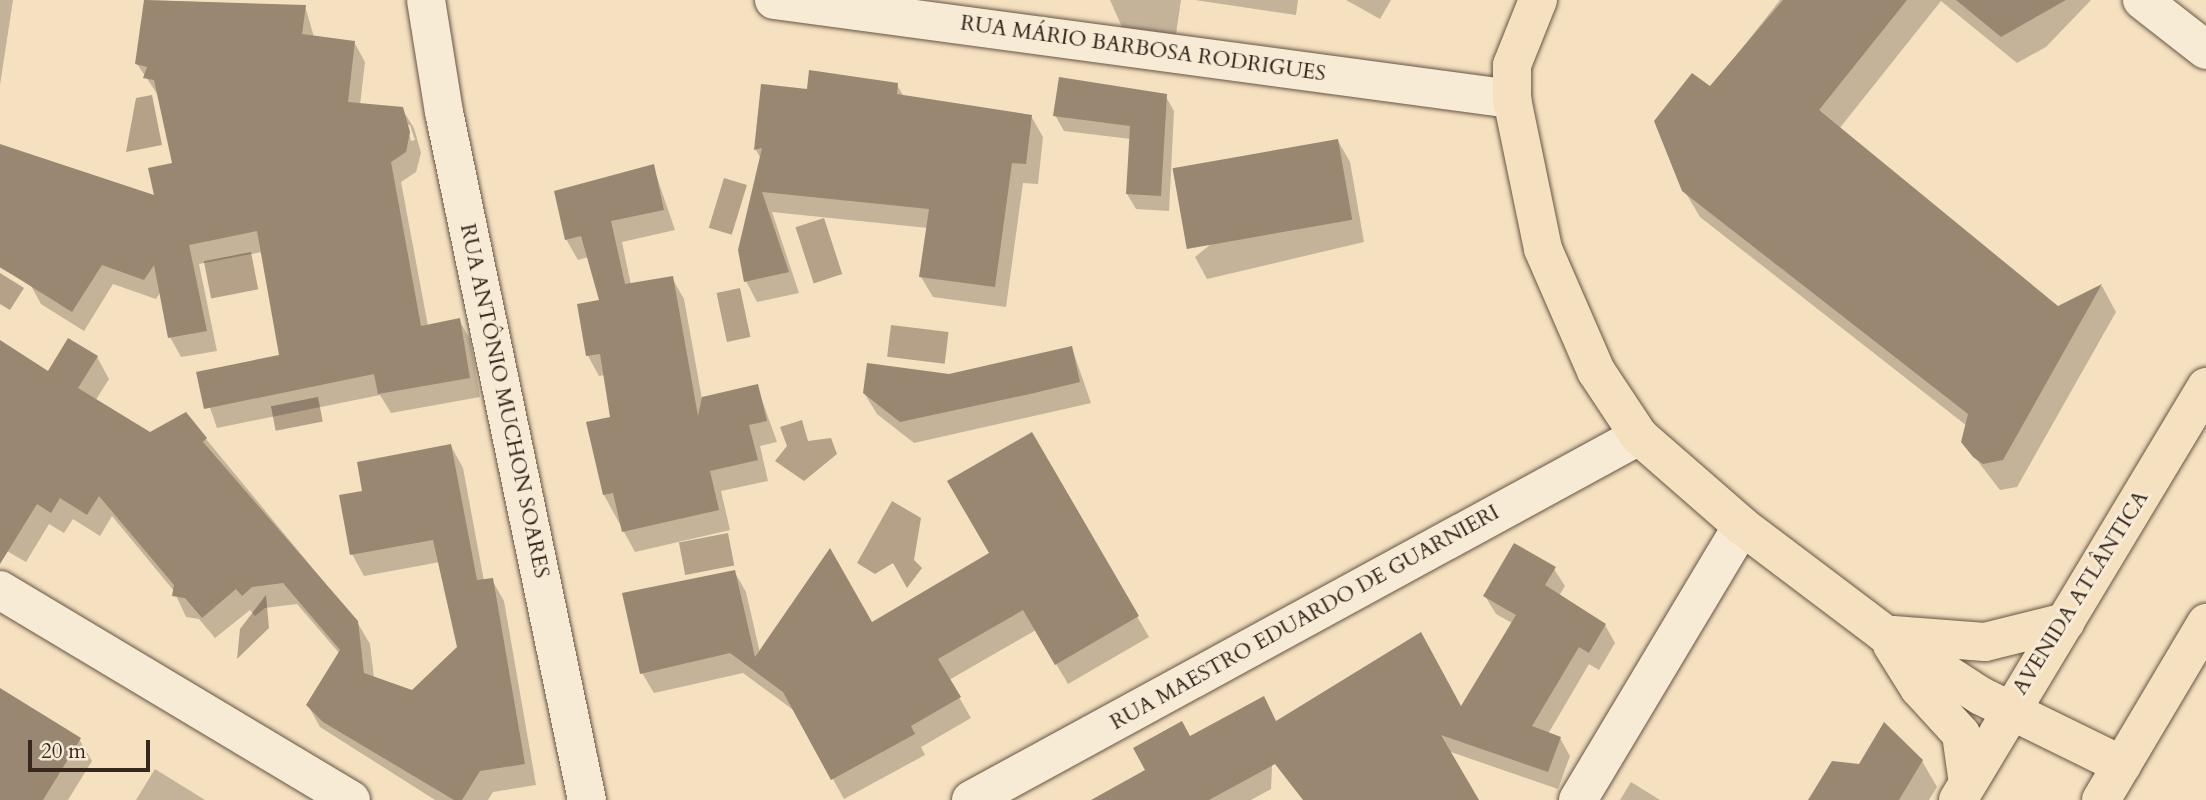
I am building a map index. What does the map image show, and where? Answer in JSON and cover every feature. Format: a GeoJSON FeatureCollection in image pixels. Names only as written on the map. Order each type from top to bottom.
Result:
{"type":"FeatureCollection","features":[{"type":"Feature","properties":{"kind":"main road"},"geometry":{"type":"LineString","coordinates":[[1538,0],[1512,65],[1511,99],[1543,249],[1596,371],[1639,436],[1742,526],[1885,634],[1981,696],[2011,707],[2122,765]]}},
{"type":"Feature","properties":{"kind":"main road","name":"AVENIDA ATLÂNTICA"},"geometry":{"type":"LineString","coordinates":[[1963,791],[2011,707],[2066,622],[2206,387]]}},
{"type":"Feature","properties":{"kind":"main road"},"geometry":{"type":"LineString","coordinates":[[1885,634],[1985,642],[2066,622]]}},
{"type":"Feature","properties":{"kind":"main road"},"geometry":{"type":"LineString","coordinates":[[2101,800],[2206,623]]}},
{"type":"Feature","properties":{"kind":"main road"},"geometry":{"type":"LineString","coordinates":[[1885,634],[1919,688],[1961,734],[1963,791]]}},
{"type":"Feature","properties":{"kind":"street","name":"RUA ANTÔNIO MUCHON SOARES"},"geometry":{"type":"LineString","coordinates":[[426,0],[444,112],[587,800]]}},
{"type":"Feature","properties":{"kind":"street","name":"RUA MÁRIO BARBOSA RODRIGUES"},"geometry":{"type":"LineString","coordinates":[[774,0],[1511,99]]}},
{"type":"Feature","properties":{"kind":"street"},"geometry":{"type":"LineString","coordinates":[[2142,0],[2206,50]]}},
{"type":"Feature","properties":{"kind":"street","name":"RUA MAESTRO EDUARDO DE GUARNIERI"},"geometry":{"type":"LineString","coordinates":[[971,800],[1639,436]]}},
{"type":"Feature","properties":{"kind":"street"},"geometry":{"type":"LineString","coordinates":[[1578,800],[1742,526]]}},
{"type":"Feature","properties":{"kind":"street"},"geometry":{"type":"LineString","coordinates":[[0,590],[351,800]]}},
{"type":"Feature","properties":{"kind":"shaded area"},"geometry":{"type":"Polygon","coordinates":[[[152,95],[162,145],[126,152],[136,98],[152,95]]]}},
{"type":"Feature","properties":{"kind":"shaded area"},"geometry":{"type":"Polygon","coordinates":[[[724,178],[747,185],[732,235],[709,228],[724,178]]]}},
{"type":"Feature","properties":{"kind":"shaded area"},"geometry":{"type":"Polygon","coordinates":[[[824,218],[842,274],[814,283],[795,227],[824,218]]]}},
{"type":"Feature","properties":{"kind":"shaded area"},"geometry":{"type":"Polygon","coordinates":[[[251,252],[258,289],[211,298],[204,261],[251,252]]]}},
{"type":"Feature","properties":{"kind":"shaded area"},"geometry":{"type":"Polygon","coordinates":[[[0,273],[24,288],[10,310],[0,304],[0,273]]]}},
{"type":"Feature","properties":{"kind":"shaded area"},"geometry":{"type":"Polygon","coordinates":[[[740,288],[750,337],[727,342],[717,293],[740,288]]]}},
{"type":"Feature","properties":{"kind":"shaded area"},"geometry":{"type":"Polygon","coordinates":[[[891,325],[949,332],[945,364],[887,357],[891,325]]]}},
{"type":"Feature","properties":{"kind":"shaded area"},"geometry":{"type":"Polygon","coordinates":[[[318,397],[323,422],[276,431],[271,406],[318,397]]]}},
{"type":"Feature","properties":{"kind":"shaded area"},"geometry":{"type":"Polygon","coordinates":[[[802,420],[808,441],[831,438],[837,454],[804,481],[775,461],[787,446],[780,427],[802,420]]]}},
{"type":"Feature","properties":{"kind":"shaded area"},"geometry":{"type":"Polygon","coordinates":[[[892,501],[921,518],[914,560],[922,568],[907,588],[893,563],[875,574],[857,563],[892,501]]]}},
{"type":"Feature","properties":{"kind":"shaded area"},"geometry":{"type":"Polygon","coordinates":[[[728,533],[734,565],[685,575],[679,543],[728,533]]]}},
{"type":"Feature","properties":{"kind":"shaded area"},"geometry":{"type":"Polygon","coordinates":[[[266,595],[269,628],[237,659],[240,629],[266,595]]]}},
{"type":"Feature","properties":{"kind":"building"},"geometry":{"type":"Polygon","coordinates":[[[144,0],[306,5],[302,34],[355,41],[348,102],[403,107],[410,132],[406,152],[391,162],[421,326],[460,318],[470,378],[378,394],[374,374],[204,409],[196,372],[279,355],[257,231],[189,245],[207,331],[168,338],[154,265],[144,280],[102,265],[72,312],[0,267],[0,144],[154,195],[148,168],[172,163],[154,80],[143,78],[147,67],[135,64],[144,0]]]}},
{"type":"Feature","properties":{"kind":"building"},"geometry":{"type":"Polygon","coordinates":[[[1783,0],[1907,0],[1819,110],[2058,306],[2102,284],[2003,460],[1983,464],[1973,457],[1961,442],[1968,414],[1682,191],[1654,121],[1692,73],[1710,86],[1783,0]]]}},
{"type":"Feature","properties":{"kind":"building"},"geometry":{"type":"Polygon","coordinates":[[[1956,0],[2066,0],[2001,37],[1956,0]]]}},
{"type":"Feature","properties":{"kind":"building"},"geometry":{"type":"Polygon","coordinates":[[[809,70],[898,83],[897,94],[1032,115],[1026,164],[1012,163],[995,287],[919,277],[929,209],[762,192],[789,272],[744,282],[738,250],[762,148],[754,150],[761,84],[807,89],[809,70]]]}},
{"type":"Feature","properties":{"kind":"building"},"geometry":{"type":"Polygon","coordinates":[[[1059,77],[1167,94],[1161,196],[1126,194],[1130,126],[1053,116],[1059,77]]]}},
{"type":"Feature","properties":{"kind":"building"},"geometry":{"type":"Polygon","coordinates":[[[1338,139],[1352,220],[1187,249],[1173,168],[1338,139]]]}},
{"type":"Feature","properties":{"kind":"building"},"geometry":{"type":"Polygon","coordinates":[[[654,164],[664,210],[611,221],[625,284],[673,276],[698,416],[702,397],[758,384],[767,421],[749,425],[758,460],[710,471],[719,510],[622,532],[613,493],[603,495],[586,422],[610,417],[600,354],[586,356],[577,304],[599,300],[581,236],[565,240],[554,191],[654,164]]]}},
{"type":"Feature","properties":{"kind":"building"},"geometry":{"type":"Polygon","coordinates":[[[68,338],[98,356],[78,388],[150,432],[186,412],[207,438],[203,442],[358,621],[364,673],[412,690],[457,647],[433,540],[350,555],[339,495],[362,491],[357,462],[451,444],[477,580],[493,578],[525,764],[480,771],[462,800],[454,800],[323,722],[306,705],[340,650],[283,583],[252,587],[242,596],[236,589],[202,618],[185,598],[172,596],[174,585],[99,496],[87,515],[60,498],[51,513],[37,504],[0,564],[0,340],[48,371],[68,338]]]}},
{"type":"Feature","properties":{"kind":"building"},"geometry":{"type":"Polygon","coordinates":[[[1072,346],[1080,382],[1030,394],[900,422],[863,393],[867,363],[949,374],[1072,346]]]}},
{"type":"Feature","properties":{"kind":"building"},"geometry":{"type":"Polygon","coordinates":[[[1032,432],[1139,616],[1055,665],[1023,610],[938,659],[961,697],[911,726],[915,734],[831,780],[783,692],[730,653],[640,674],[622,593],[735,570],[755,657],[830,548],[872,622],[989,553],[947,481],[1032,432]]]}},
{"type":"Feature","properties":{"kind":"building"},"geometry":{"type":"Polygon","coordinates":[[[1514,543],[1556,567],[1545,585],[1606,624],[1589,653],[1579,647],[1532,726],[1561,737],[1548,772],[1441,735],[1479,800],[1303,800],[1275,764],[1209,800],[1091,800],[1145,770],[1133,748],[1182,721],[1190,736],[1264,696],[1276,721],[1421,632],[1461,706],[1516,615],[1483,596],[1514,543]]]}},
{"type":"Feature","properties":{"kind":"building"},"geometry":{"type":"Polygon","coordinates":[[[0,688],[81,738],[43,800],[0,800],[0,688]]]}},
{"type":"Feature","properties":{"kind":"building"},"geometry":{"type":"Polygon","coordinates":[[[1884,722],[1923,760],[1899,800],[1808,800],[1832,761],[1859,764],[1884,722]]]}}]}
